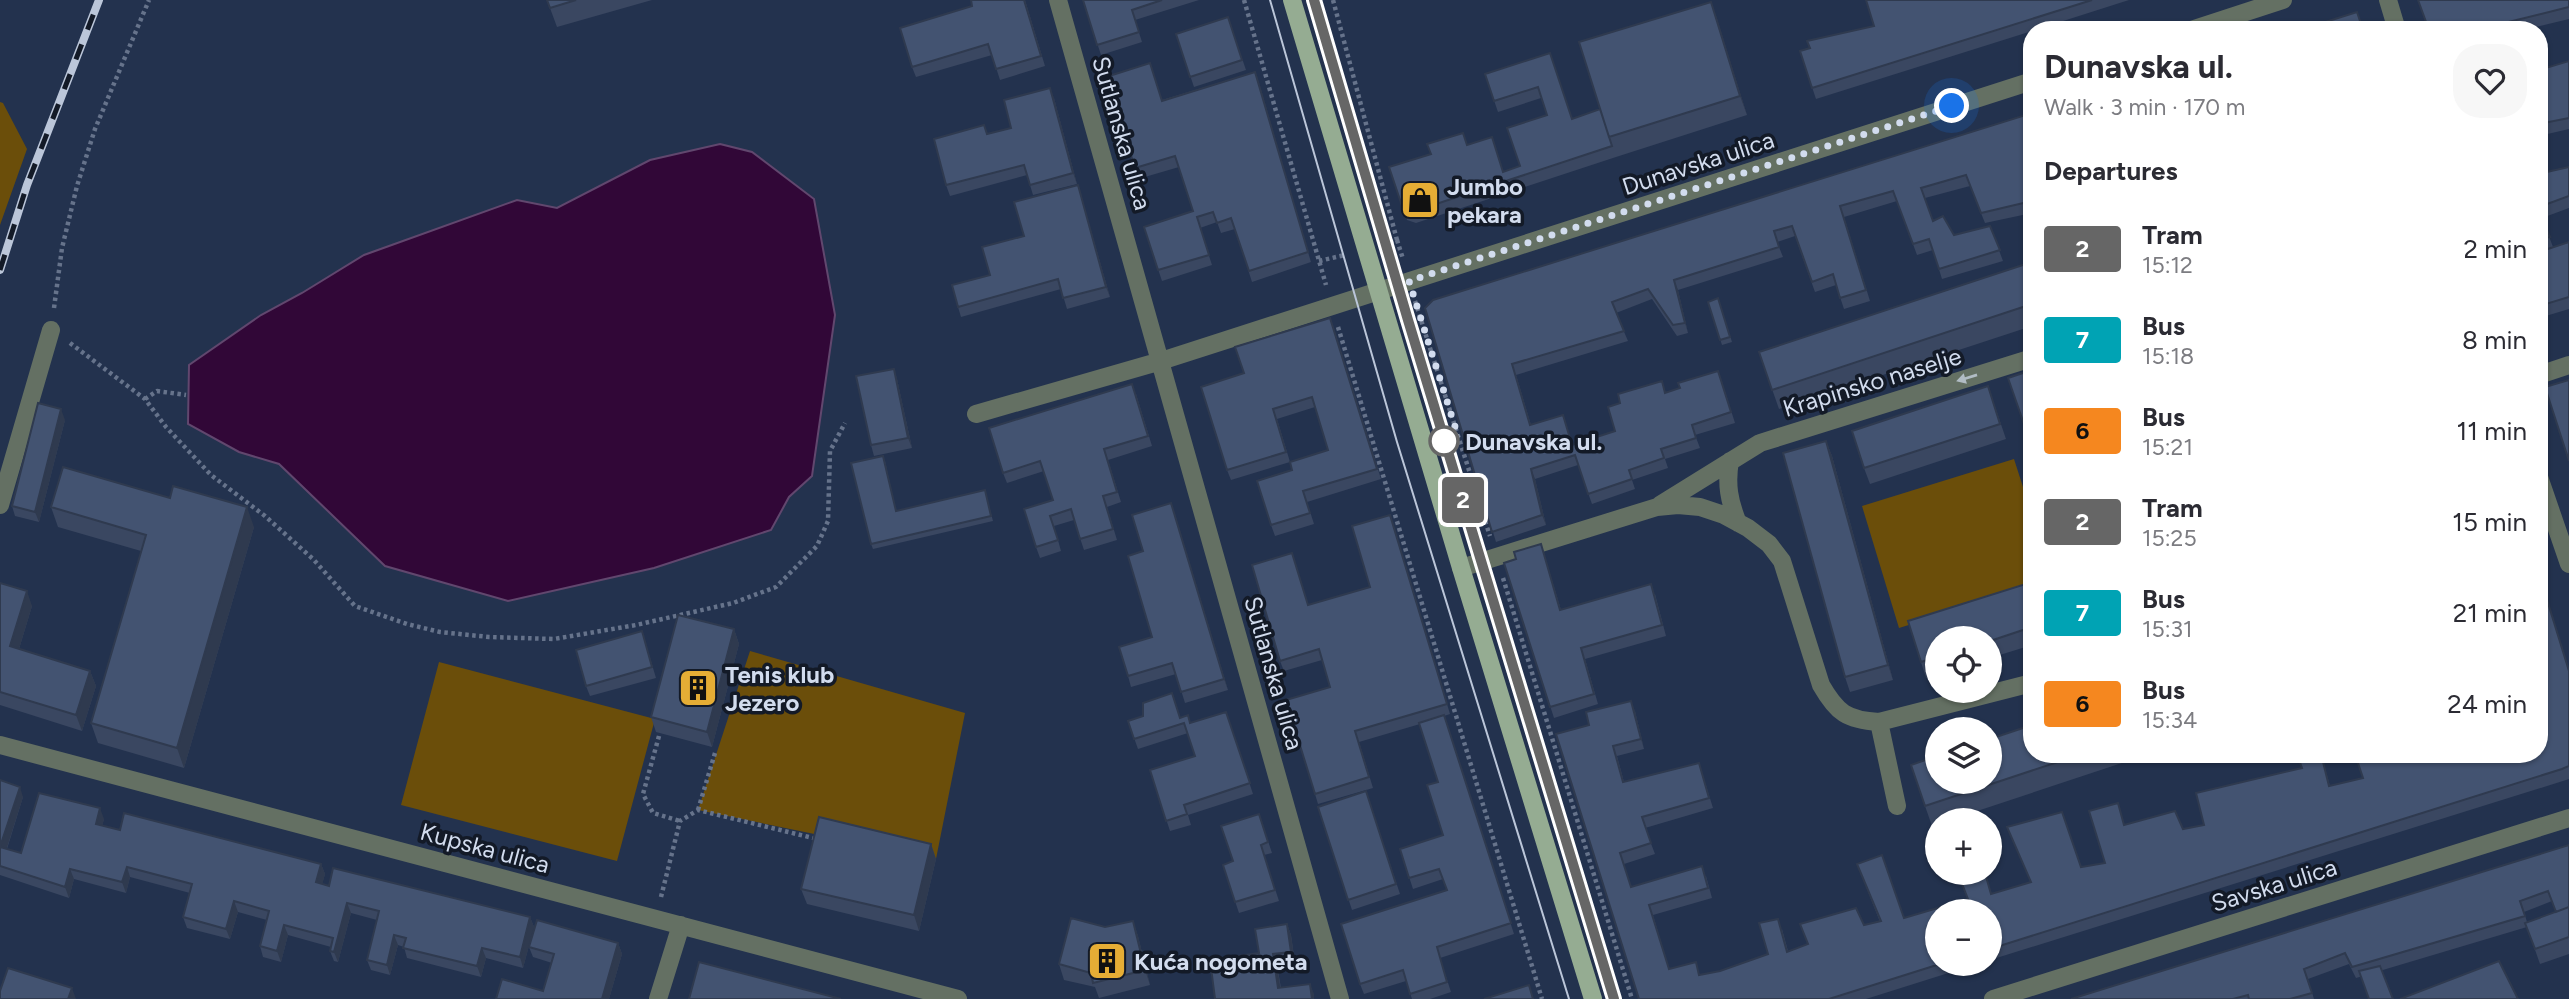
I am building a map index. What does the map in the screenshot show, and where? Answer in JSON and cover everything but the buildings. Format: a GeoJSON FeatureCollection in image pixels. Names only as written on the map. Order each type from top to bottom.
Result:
{"type":"FeatureCollection","features":[{"type":"Feature","properties":{"kind":"main road"},"geometry":{"type":"LineString","coordinates":[[1292,0],[1593,999]]}},
{"type":"Feature","properties":{"kind":"street","name":"Sutlanska ulica"},"geometry":{"type":"LineString","coordinates":[[1058,0],[1340,999]]}},
{"type":"Feature","properties":{"kind":"street"},"geometry":{"type":"LineString","coordinates":[[2219,21],[2283,0]]}},
{"type":"Feature","properties":{"kind":"street"},"geometry":{"type":"LineString","coordinates":[[2388,0],[2394,21]]}},
{"type":"Feature","properties":{"kind":"street","name":"Dunavska ulica"},"geometry":{"type":"LineString","coordinates":[[1378,290],[2023,84]]}},
{"type":"Feature","properties":{"kind":"street"},"geometry":{"type":"LineString","coordinates":[[975,414],[1161,360],[1378,290]]}},
{"type":"Feature","properties":{"kind":"street"},"geometry":{"type":"LineString","coordinates":[[0,505],[51,330]]}},
{"type":"Feature","properties":{"kind":"street","name":"Krapinsko naselje"},"geometry":{"type":"LineString","coordinates":[[1461,568],[1657,506],[1760,443],[2023,361]]}},
{"type":"Feature","properties":{"kind":"street"},"geometry":{"type":"LineString","coordinates":[[2548,372],[2569,365]]}},
{"type":"Feature","properties":{"kind":"street"},"geometry":{"type":"LineString","coordinates":[[1730,461],[1727,485],[1729,500],[1738,523]]}},
{"type":"Feature","properties":{"kind":"street"},"geometry":{"type":"LineString","coordinates":[[2548,503],[2569,564]]}},
{"type":"Feature","properties":{"kind":"street","name":"Krapinsko naselje"},"geometry":{"type":"LineString","coordinates":[[1657,506],[1700,507],[1738,523],[1769,544],[1782,561],[1821,685],[1843,715],[1861,721],[1879,722],[2023,685]]}},
{"type":"Feature","properties":{"kind":"street"},"geometry":{"type":"LineString","coordinates":[[1879,722],[1897,806]]}},
{"type":"Feature","properties":{"kind":"street","name":"Kupska ulica"},"geometry":{"type":"LineString","coordinates":[[0,745],[958,999]]}},
{"type":"Feature","properties":{"kind":"street","name":"Savska ulica"},"geometry":{"type":"LineString","coordinates":[[1993,999],[2569,818]]}},
{"type":"Feature","properties":{"kind":"street"},"geometry":{"type":"LineString","coordinates":[[658,999],[681,925]]}},
{"type":"Feature","properties":{"kind":"path"},"geometry":{"type":"LineString","coordinates":[[149,0],[96,129],[77,187],[62,247],[51,330],[145,399],[166,427],[211,475],[265,516],[313,559],[355,606],[440,632],[554,639],[636,625],[733,603],[776,587],[817,546],[828,521],[830,451],[845,423]]}},
{"type":"Feature","properties":{"kind":"path"},"geometry":{"type":"LineString","coordinates":[[1244,0],[1332,305],[1542,999]]}},
{"type":"Feature","properties":{"kind":"path"},"geometry":{"type":"LineString","coordinates":[[1397,240],[1632,999]]}},
{"type":"Feature","properties":{"kind":"path"},"geometry":{"type":"LineString","coordinates":[[145,399],[158,391],[186,395]]}},
{"type":"Feature","properties":{"kind":"path"},"geometry":{"type":"LineString","coordinates":[[659,736],[643,794],[653,813],[680,821]]}},
{"type":"Feature","properties":{"kind":"path"},"geometry":{"type":"LineString","coordinates":[[654,918],[680,821],[698,810],[715,753]]}},
{"type":"Feature","properties":{"kind":"path"},"geometry":{"type":"LineString","coordinates":[[698,810],[822,840]]}},
{"type":"Feature","properties":{"kind":"shaded area"},"geometry":{"type":"Polygon","coordinates":[[[0,102],[3,103],[27,149],[0,225],[0,102]]]}},
{"type":"Feature","properties":{"kind":"shaded area"},"geometry":{"type":"Polygon","coordinates":[[[720,144],[752,152],[814,199],[835,315],[812,476],[789,497],[771,530],[654,568],[508,601],[385,566],[279,464],[239,452],[188,424],[189,365],[261,315],[364,255],[517,200],[557,208],[650,160],[720,144]]]}},
{"type":"Feature","properties":{"kind":"shaded area"},"geometry":{"type":"Polygon","coordinates":[[[2014,459],[2023,487],[2023,590],[1899,628],[1862,506],[2014,459]]]}},
{"type":"Feature","properties":{"kind":"shaded area"},"geometry":{"type":"Polygon","coordinates":[[[750,651],[965,713],[936,859],[698,810],[750,651]]]}},
{"type":"Feature","properties":{"kind":"shaded area"},"geometry":{"type":"Polygon","coordinates":[[[439,662],[655,719],[617,861],[401,805],[439,662]]]}},
{"type":"Feature","properties":{"kind":"tram line"},"geometry":{"type":"LineString","coordinates":[[1270,0],[1397,442],[1569,999]]}},
{"type":"Feature","properties":{"kind":"tram line"},"geometry":{"type":"LineString","coordinates":[[1314,0],[1614,999]]}},
{"type":"Feature","properties":{"kind":"tram line","name":"2"},"geometry":{"type":"LineString","coordinates":[[1314,0],[1614,999]]}},
{"type":"Feature","properties":{"kind":"railway"},"geometry":{"type":"LineString","coordinates":[[0,270],[27,185],[99,0]]}},
{"type":"Feature","properties":{"kind":"place","name":"Jumbo pekara"},"geometry":{"type":"Point","coordinates":[1420,200]}},
{"type":"Feature","properties":{"kind":"place","name":"Dunavska ul."},"geometry":{"type":"Point","coordinates":[1444,441]}},
{"type":"Feature","properties":{"kind":"place","name":"Tenis klub Jezero"},"geometry":{"type":"Point","coordinates":[698,688]}},
{"type":"Feature","properties":{"kind":"place","name":"Kuća nogometa"},"geometry":{"type":"Point","coordinates":[1107,961]}},
{"type":"Feature","properties":{"kind":"route"},"geometry":{"type":"LineString","coordinates":[[1444,441],[1458,436],[1409,281],[1952,106]]}}]}
